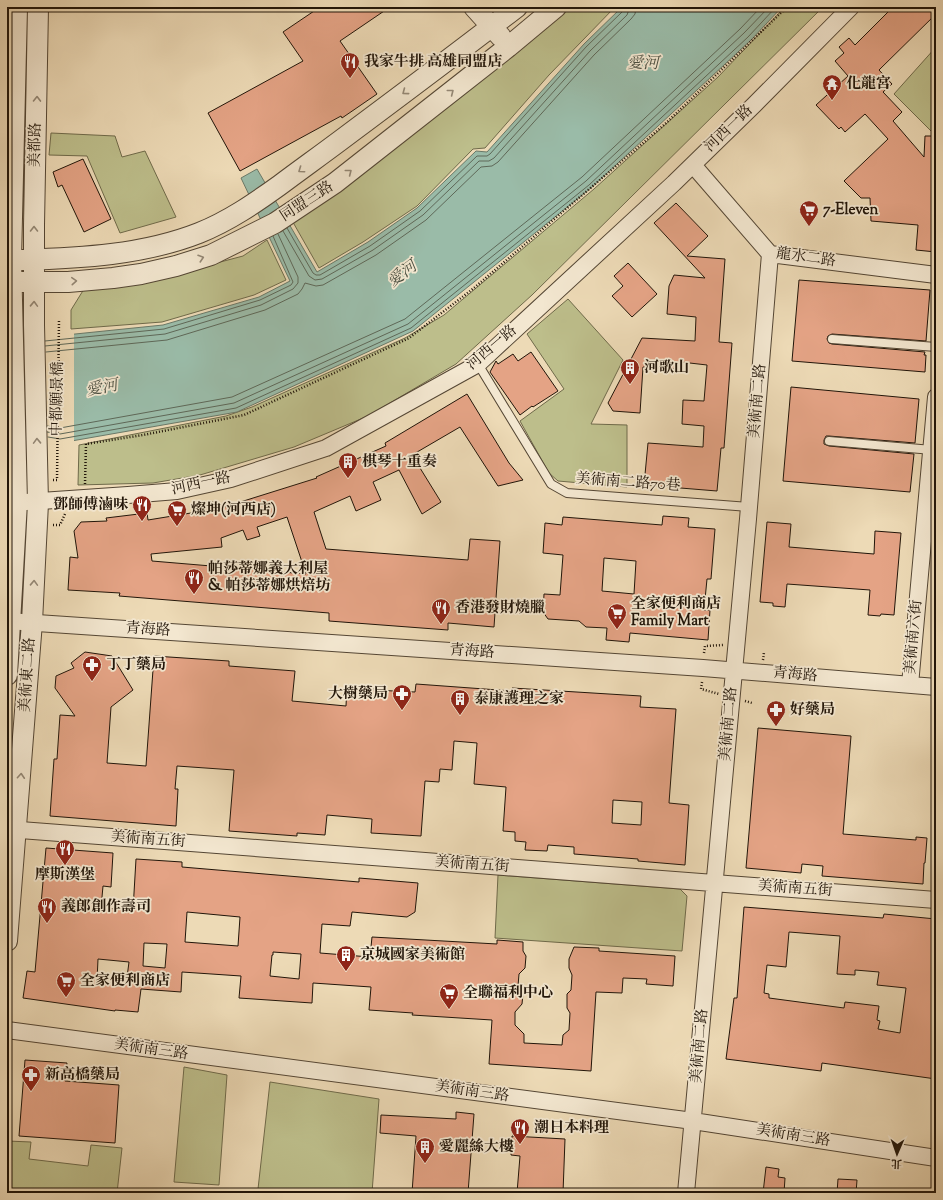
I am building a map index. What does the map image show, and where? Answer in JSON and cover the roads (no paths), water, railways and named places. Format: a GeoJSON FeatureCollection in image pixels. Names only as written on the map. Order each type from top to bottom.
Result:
{"type":"FeatureCollection","features":[{"type":"Feature","properties":{"kind":"street","name":"美都路"},"geometry":{"type":"LineString","coordinates":[[9,282],[17,7]]}},
{"type":"Feature","properties":{"kind":"street","name":"美都路"},"geometry":{"type":"LineString","coordinates":[[35,282],[34,259],[38,7]]}},
{"type":"Feature","properties":{"kind":"street"},"geometry":{"type":"LineString","coordinates":[[474,7],[492,26],[508,47]]}},
{"type":"Feature","properties":{"kind":"street","name":"同盟三路"},"geometry":{"type":"LineString","coordinates":[[9,260],[87,256],[134,250],[168,243],[200,232],[231,218],[317,158],[517,7]]}},
{"type":"Feature","properties":{"kind":"street","name":"同盟三路"},"geometry":{"type":"LineString","coordinates":[[9,282],[68,282],[113,278],[141,274],[176,266],[212,255],[275,223],[335,183],[508,47],[556,7]]}},
{"type":"Feature","properties":{"kind":"street","name":"河西一路"},"geometry":{"type":"LineString","coordinates":[[12,502],[38,503],[77,498],[128,496],[177,491],[231,479],[326,448],[478,364],[693,164],[851,7]]}},
{"type":"Feature","properties":{"kind":"street","name":"龍水二路"},"geometry":{"type":"LineString","coordinates":[[693,164],[770,254],[936,275]]}},
{"type":"Feature","properties":{"kind":"street"},"geometry":{"type":"LineString","coordinates":[[134,250],[141,274]]}},
{"type":"Feature","properties":{"kind":"street","name":"美術南二路"},"geometry":{"type":"LineString","coordinates":[[686,1193],[749,507],[770,254]]}},
{"type":"Feature","properties":{"kind":"street","name":"美術東二路"},"geometry":{"type":"LineString","coordinates":[[7,675],[12,502],[16,480],[12,322],[9,282]]}},
{"type":"Feature","properties":{"kind":"street","name":"中都願景橋"},"geometry":{"type":"LineString","coordinates":[[35,282],[34,326],[47,480]]}},
{"type":"Feature","properties":{"kind":"street","name":"美術南六街"},"geometry":{"type":"LineString","coordinates":[[910,685],[936,397]]}},
{"type":"Feature","properties":{"kind":"street","name":"美術東二路"},"geometry":{"type":"LineString","coordinates":[[7,941],[12,829],[32,622],[38,503],[47,480]]}},
{"type":"Feature","properties":{"kind":"street","name":"青海路"},"geometry":{"type":"LineString","coordinates":[[9,622],[32,622],[734,670],[936,687]]}},
{"type":"Feature","properties":{"kind":"street","name":"美術南五街"},"geometry":{"type":"LineString","coordinates":[[12,829],[936,900]]}},
{"type":"Feature","properties":{"kind":"street","name":"美術南三路"},"geometry":{"type":"LineString","coordinates":[[7,1030],[693,1121],[936,1158]]}},
{"type":"Feature","properties":{"kind":"lane"},"geometry":{"type":"LineString","coordinates":[[832,339],[936,347]]}},
{"type":"Feature","properties":{"kind":"lane","name":"美術南二路70巷"},"geometry":{"type":"LineString","coordinates":[[478,364],[551,484],[566,493],[749,507]]}},
{"type":"Feature","properties":{"kind":"lane"},"geometry":{"type":"LineString","coordinates":[[829,441],[932,450]]}},
{"type":"Feature","properties":{"kind":"water","name":"愛河"},"geometry":{"type":"Polygon","coordinates":[[[622,7],[782,7],[751,40],[591,188],[413,331],[237,412],[60,443],[7,341],[163,325],[259,297],[290,281],[241,178],[257,169],[317,272],[368,242],[417,208],[476,151],[487,152],[584,44],[622,7]]]}},
{"type":"Feature","properties":{"kind":"place","name":"我家牛排 高雄同盟店"},"geometry":{"type":"Point","coordinates":[350,79]}},
{"type":"Feature","properties":{"kind":"place","name":"化龍宮"},"geometry":{"type":"Point","coordinates":[832,101]}},
{"type":"Feature","properties":{"kind":"place","name":"7-Eleven"},"geometry":{"type":"Point","coordinates":[809,227]}},
{"type":"Feature","properties":{"kind":"place","name":"河歌山"},"geometry":{"type":"Point","coordinates":[630,385]}},
{"type":"Feature","properties":{"kind":"place","name":"棋琴十重奏"},"geometry":{"type":"Point","coordinates":[348,479]}},
{"type":"Feature","properties":{"kind":"place","name":"鄧師傅滷味"},"geometry":{"type":"Point","coordinates":[142,522]}},
{"type":"Feature","properties":{"kind":"place","name":"燦坤(河西店)"},"geometry":{"type":"Point","coordinates":[177,527]}},
{"type":"Feature","properties":{"kind":"place","name":"帕莎蒂娜義大利屋 & 帕莎蒂娜烘焙坊"},"geometry":{"type":"Point","coordinates":[194,595]}},
{"type":"Feature","properties":{"kind":"place","name":"香港發財燒臘"},"geometry":{"type":"Point","coordinates":[441,625]}},
{"type":"Feature","properties":{"kind":"place","name":"全家便利商店 Family Mart"},"geometry":{"type":"Point","coordinates":[617,630]}},
{"type":"Feature","properties":{"kind":"place","name":"丁丁藥局"},"geometry":{"type":"Point","coordinates":[92,682]}},
{"type":"Feature","properties":{"kind":"place","name":"大樹藥局"},"geometry":{"type":"Point","coordinates":[402,711]}},
{"type":"Feature","properties":{"kind":"place","name":"泰康護理之家"},"geometry":{"type":"Point","coordinates":[460,716]}},
{"type":"Feature","properties":{"kind":"place","name":"好藥局"},"geometry":{"type":"Point","coordinates":[776,727]}},
{"type":"Feature","properties":{"kind":"place","name":"摩斯漢堡"},"geometry":{"type":"Point","coordinates":[65,866]}},
{"type":"Feature","properties":{"kind":"place","name":"義郎創作壽司"},"geometry":{"type":"Point","coordinates":[47,924]}},
{"type":"Feature","properties":{"kind":"place","name":"京城國家美術館"},"geometry":{"type":"Point","coordinates":[346,972]}},
{"type":"Feature","properties":{"kind":"place","name":"全家便利商店"},"geometry":{"type":"Point","coordinates":[66,998]}},
{"type":"Feature","properties":{"kind":"place","name":"全聯福利中心"},"geometry":{"type":"Point","coordinates":[449,1010]}},
{"type":"Feature","properties":{"kind":"place","name":"新高橋藥局"},"geometry":{"type":"Point","coordinates":[31,1092]}},
{"type":"Feature","properties":{"kind":"place","name":"潮日本料理"},"geometry":{"type":"Point","coordinates":[520,1145]}},
{"type":"Feature","properties":{"kind":"place","name":"愛麗絲大樓"},"geometry":{"type":"Point","coordinates":[425,1164]}}]}
